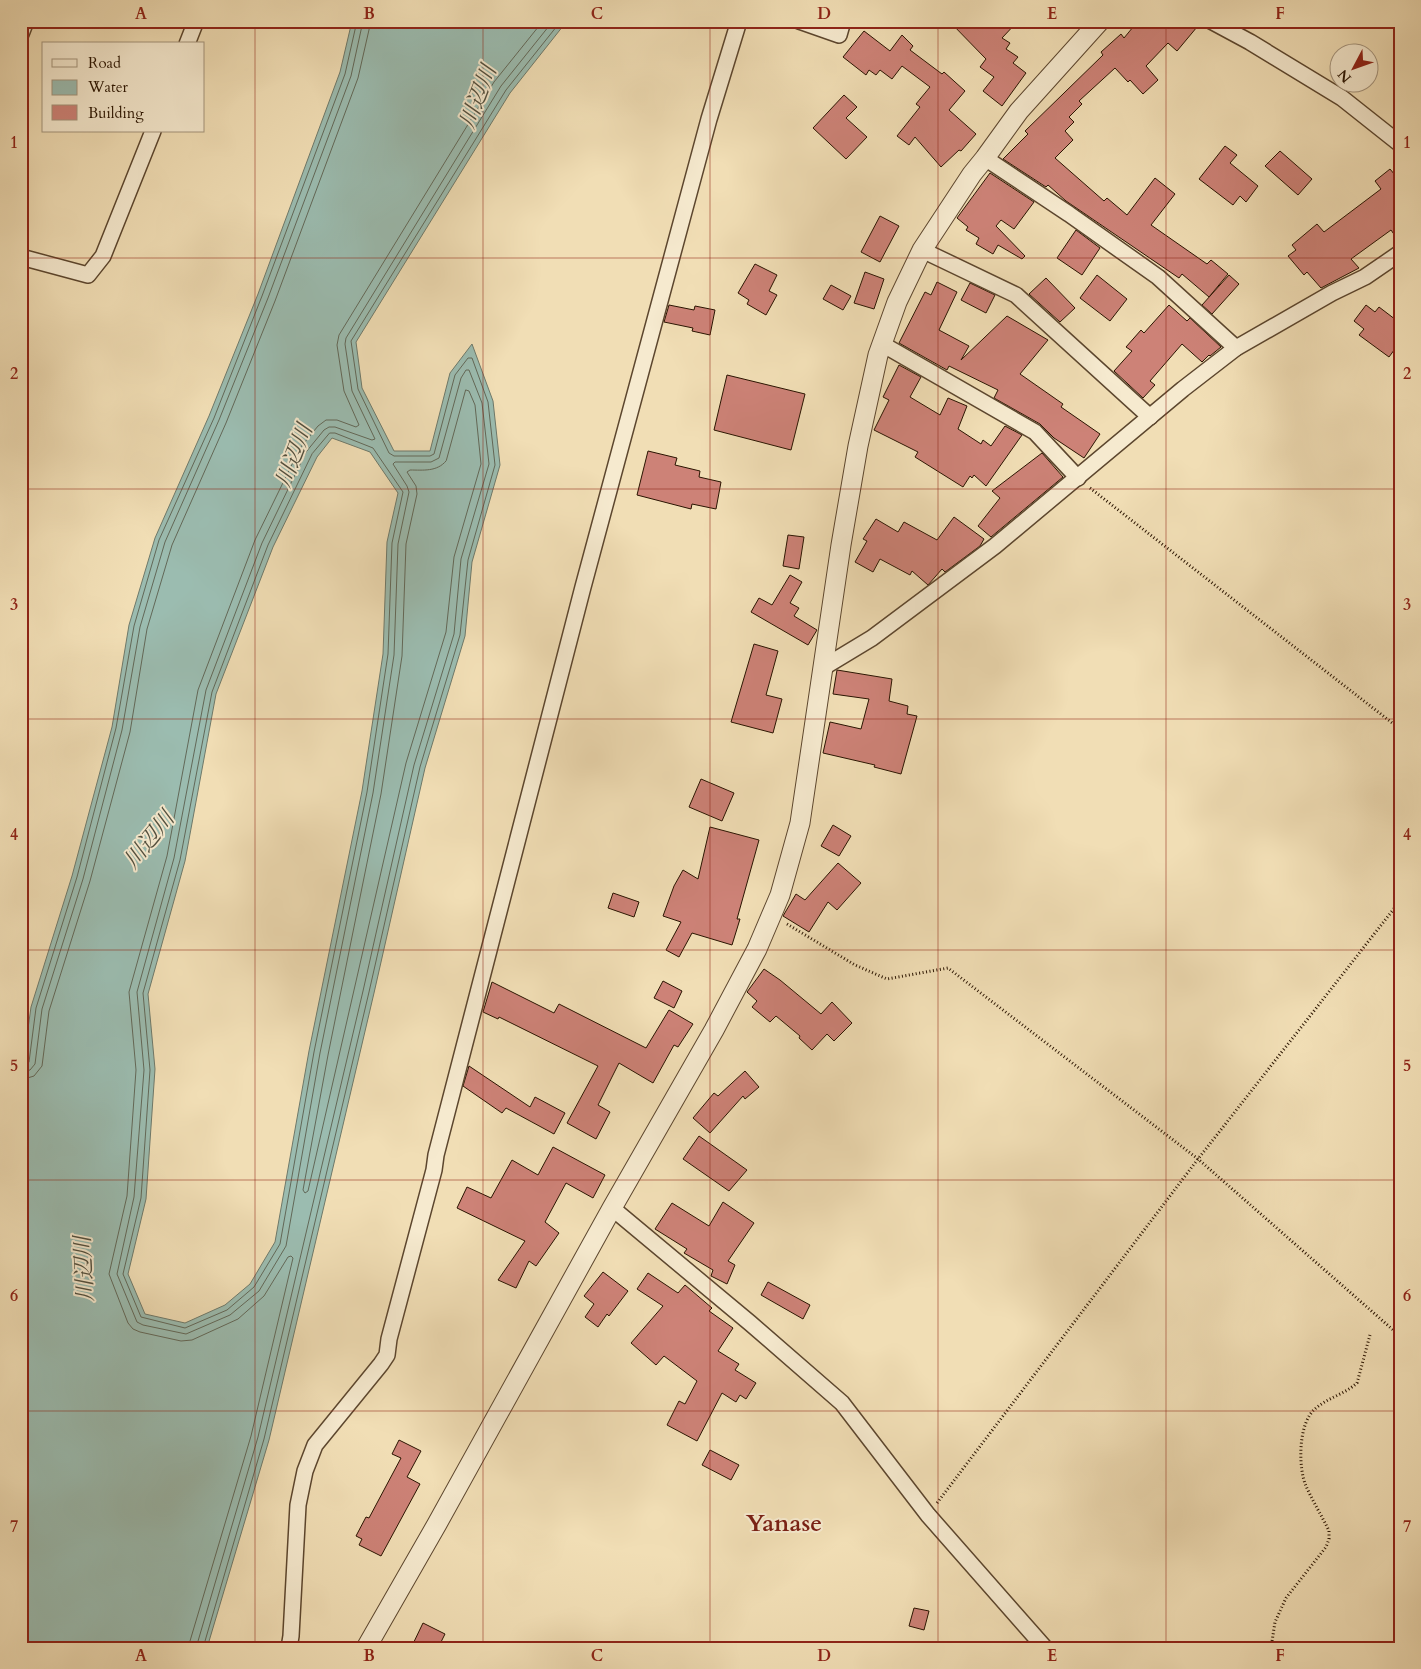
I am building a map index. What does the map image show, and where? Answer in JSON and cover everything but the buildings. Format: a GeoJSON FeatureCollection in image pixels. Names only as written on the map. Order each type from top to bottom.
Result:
{"type":"FeatureCollection","features":[{"type":"Feature","properties":{"kind":"street"},"geometry":{"type":"LineString","coordinates":[[21,34],[26,21]]}},
{"type":"Feature","properties":{"kind":"street"},"geometry":{"type":"LineString","coordinates":[[188,42],[196,21]]}},
{"type":"Feature","properties":{"kind":"street"},"geometry":{"type":"LineString","coordinates":[[289,1648],[298,1505],[305,1471],[316,1445],[381,1364],[386,1354],[586,577],[709,119],[740,21]]}},
{"type":"Feature","properties":{"kind":"street"},"geometry":{"type":"LineString","coordinates":[[799,21],[839,35],[844,21]]}},
{"type":"Feature","properties":{"kind":"street"},"geometry":{"type":"LineString","coordinates":[[366,1648],[612,1208],[714,1030],[757,949],[780,895],[800,823],[841,545],[857,455],[882,344],[897,302],[922,250],[972,174],[1019,111],[1100,21]]}},
{"type":"Feature","properties":{"kind":"street"},"geometry":{"type":"LineString","coordinates":[[1211,21],[1250,42],[1342,98],[1400,144]]}},
{"type":"Feature","properties":{"kind":"street"},"geometry":{"type":"LineString","coordinates":[[21,257],[88,275],[103,256],[152,132]]}},
{"type":"Feature","properties":{"kind":"street"},"geometry":{"type":"LineString","coordinates":[[985,158],[1158,277],[1236,348]]}},
{"type":"Feature","properties":{"kind":"street"},"geometry":{"type":"LineString","coordinates":[[922,250],[1016,295],[1150,417]]}},
{"type":"Feature","properties":{"kind":"street"},"geometry":{"type":"LineString","coordinates":[[824,667],[872,638],[995,546],[1236,348],[1332,293],[1366,278],[1400,253]]}},
{"type":"Feature","properties":{"kind":"street"},"geometry":{"type":"LineString","coordinates":[[882,344],[1035,432],[1078,478]]}},
{"type":"Feature","properties":{"kind":"street"},"geometry":{"type":"LineString","coordinates":[[612,1208],[750,1323],[842,1403],[928,1515],[1045,1648]]}},
{"type":"Feature","properties":{"kind":"path"},"geometry":{"type":"LineString","coordinates":[[1078,478],[1400,729]]}},
{"type":"Feature","properties":{"kind":"path"},"geometry":{"type":"LineString","coordinates":[[928,1515],[1198,1159],[1400,900]]}},
{"type":"Feature","properties":{"kind":"path"},"geometry":{"type":"LineString","coordinates":[[772,915],[855,965],[887,979],[948,968],[1198,1159],[1400,1336]]}},
{"type":"Feature","properties":{"kind":"path"},"geometry":{"type":"LineString","coordinates":[[1270,1648],[1275,1622],[1286,1598],[1326,1547],[1329,1539],[1329,1531],[1305,1484],[1300,1455],[1303,1428],[1314,1410],[1352,1388],[1357,1383],[1370,1335]]}},
{"type":"Feature","properties":{"kind":"water","name":"川辺川"},"geometry":{"type":"Polygon","coordinates":[[[352,21],[567,21],[510,93],[356,342],[362,388],[394,451],[430,451],[450,373],[472,344],[493,401],[500,465],[472,562],[465,636],[425,768],[269,1440],[207,1648],[21,1648],[21,1079],[31,1007],[72,876],[112,727],[129,625],[155,538],[209,416],[258,294],[340,72],[352,21]],[[332,438],[317,457],[273,547],[216,694],[185,861],[148,994],[155,1069],[146,1199],[128,1274],[145,1314],[185,1323],[225,1305],[250,1284],[275,1242],[309,1051],[362,791],[383,654],[387,542],[398,493],[370,452],[332,438]]]}},
{"type":"Feature","properties":{"kind":"district","name":"Yanase"},"geometry":{"type":"Point","coordinates":[784,1523]}}]}
